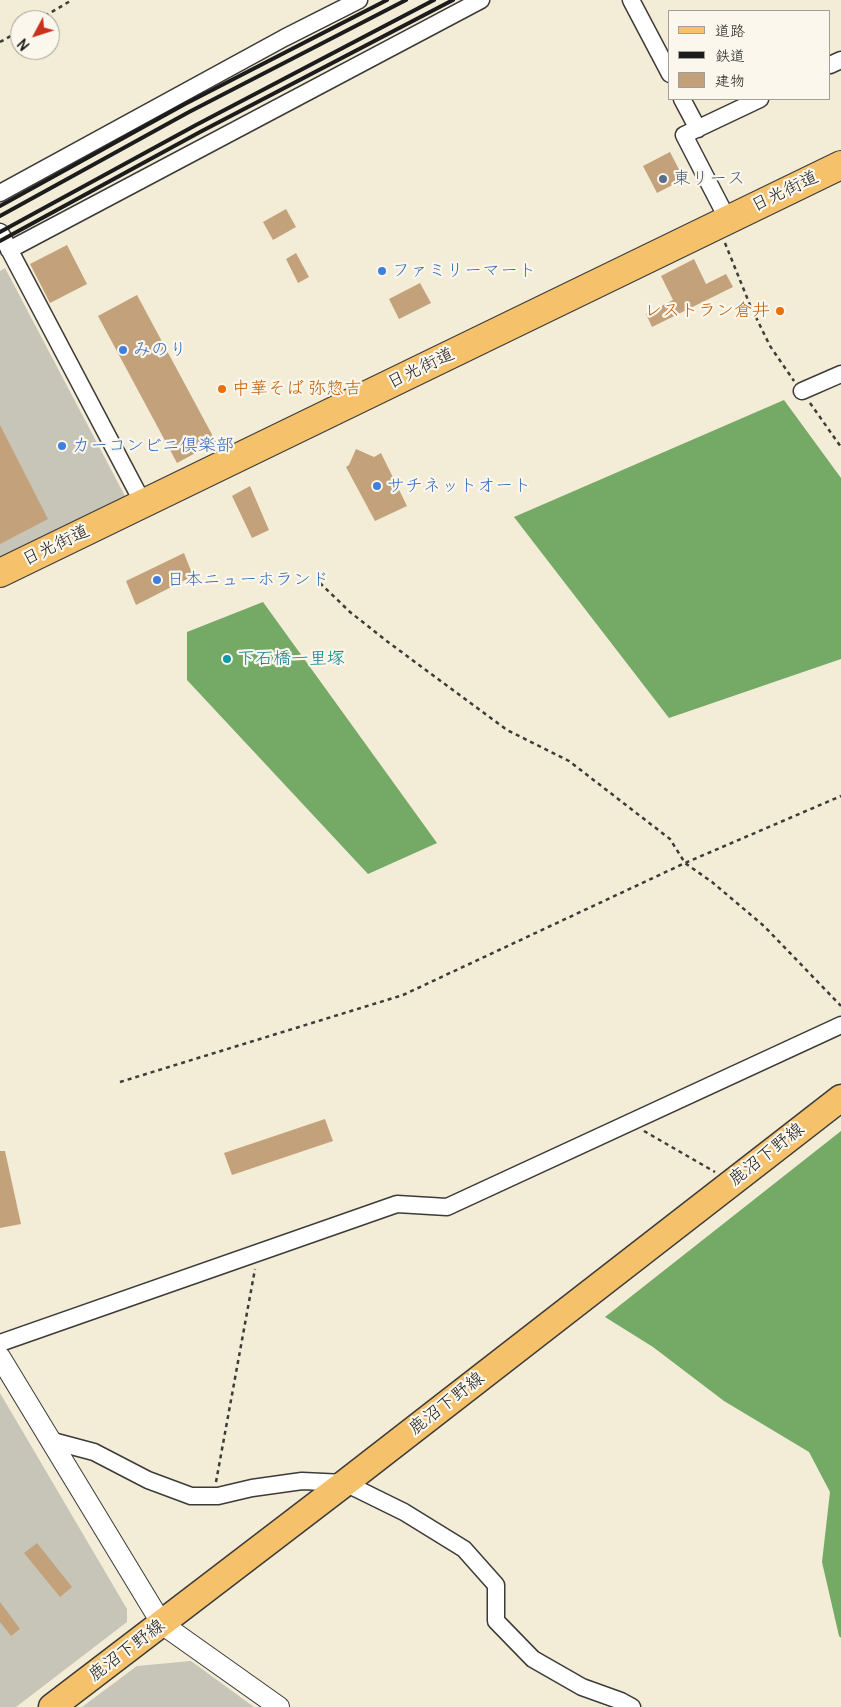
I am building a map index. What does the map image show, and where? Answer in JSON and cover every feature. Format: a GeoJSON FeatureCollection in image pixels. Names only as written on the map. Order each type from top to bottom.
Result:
{"type":"FeatureCollection","features":[{"type":"Feature","properties":{"kind":"highway","name":"日光街道"},"geometry":{"type":"LineString","coordinates":[[0,573],[841,165]]}},
{"type":"Feature","properties":{"kind":"main road","name":"鹿沼下野線"},"geometry":{"type":"LineString","coordinates":[[52,1707],[345,1483],[841,1098]]}},
{"type":"Feature","properties":{"kind":"street"},"geometry":{"type":"LineString","coordinates":[[0,193],[359,0]]}},
{"type":"Feature","properties":{"kind":"street"},"geometry":{"type":"LineString","coordinates":[[9,250],[481,0]]}},
{"type":"Feature","properties":{"kind":"street"},"geometry":{"type":"LineString","coordinates":[[632,0],[668,70]]}},
{"type":"Feature","properties":{"kind":"street"},"geometry":{"type":"LineString","coordinates":[[683,100],[698,129]]}},
{"type":"Feature","properties":{"kind":"street"},"geometry":{"type":"LineString","coordinates":[[722,223],[684,135],[758,100]]}},
{"type":"Feature","properties":{"kind":"street"},"geometry":{"type":"LineString","coordinates":[[0,232],[143,504]]}},
{"type":"Feature","properties":{"kind":"street"},"geometry":{"type":"LineString","coordinates":[[802,391],[841,374]]}},
{"type":"Feature","properties":{"kind":"street"},"geometry":{"type":"LineString","coordinates":[[0,1343],[397,1204],[448,1207],[841,1026]]}},
{"type":"Feature","properties":{"kind":"street"},"geometry":{"type":"LineString","coordinates":[[0,1357],[162,1624],[278,1707]]}},
{"type":"Feature","properties":{"kind":"street"},"geometry":{"type":"LineString","coordinates":[[50,1440],[94,1452],[148,1480],[191,1496],[213,1496],[302,1481],[345,1483],[404,1512],[464,1550],[496,1584],[496,1622],[533,1659],[582,1687],[632,1707]]}},
{"type":"Feature","properties":{"kind":"path"},"geometry":{"type":"LineString","coordinates":[[55,10],[72,0]]}},
{"type":"Feature","properties":{"kind":"path"},"geometry":{"type":"LineString","coordinates":[[722,223],[750,305],[770,346],[841,447]]}},
{"type":"Feature","properties":{"kind":"path"},"geometry":{"type":"LineString","coordinates":[[320,583],[350,612],[388,642],[507,730],[569,761],[670,839],[685,863],[712,882],[764,926],[841,1006]]}},
{"type":"Feature","properties":{"kind":"path"},"geometry":{"type":"LineString","coordinates":[[120,1082],[403,994],[685,863],[841,796]]}},
{"type":"Feature","properties":{"kind":"path"},"geometry":{"type":"LineString","coordinates":[[630,1123],[733,1182]]}},
{"type":"Feature","properties":{"kind":"path"},"geometry":{"type":"LineString","coordinates":[[213,1496],[258,1252]]}},
{"type":"Feature","properties":{"kind":"shaded area"},"geometry":{"type":"Polygon","coordinates":[[[5,268],[126,498],[0,564],[0,271],[5,268]]]}},
{"type":"Feature","properties":{"kind":"shaded area"},"geometry":{"type":"Polygon","coordinates":[[[0,1393],[127,1609],[127,1622],[16,1707],[0,1707],[0,1393]]]}},
{"type":"Feature","properties":{"kind":"shaded area"},"geometry":{"type":"Polygon","coordinates":[[[191,1661],[254,1707],[82,1707],[137,1666],[191,1661]]]}},
{"type":"Feature","properties":{"kind":"green space"},"geometry":{"type":"Polygon","coordinates":[[[784,400],[841,478],[841,659],[669,718],[514,517],[784,400]]]}},
{"type":"Feature","properties":{"kind":"green space"},"geometry":{"type":"Polygon","coordinates":[[[263,602],[437,843],[368,874],[187,680],[187,632],[263,602]]]}},
{"type":"Feature","properties":{"kind":"green space"},"geometry":{"type":"Polygon","coordinates":[[[841,1131],[841,1638],[822,1562],[830,1492],[809,1452],[724,1401],[653,1347],[605,1317],[841,1131]]]}},
{"type":"Feature","properties":{"kind":"building"},"geometry":{"type":"Polygon","coordinates":[[[670,152],[684,179],[657,193],[643,166],[670,152]]]}},
{"type":"Feature","properties":{"kind":"building"},"geometry":{"type":"Polygon","coordinates":[[[286,209],[296,227],[273,240],[263,222],[286,209]]]}},
{"type":"Feature","properties":{"kind":"building"},"geometry":{"type":"Polygon","coordinates":[[[67,245],[87,284],[50,303],[30,264],[67,245]]]}},
{"type":"Feature","properties":{"kind":"building"},"geometry":{"type":"Polygon","coordinates":[[[296,253],[309,277],[298,283],[286,259],[296,253]]]}},
{"type":"Feature","properties":{"kind":"building"},"geometry":{"type":"Polygon","coordinates":[[[694,259],[706,284],[726,274],[733,287],[652,327],[646,314],[673,300],[661,276],[694,259]]]}},
{"type":"Feature","properties":{"kind":"building"},"geometry":{"type":"Polygon","coordinates":[[[420,283],[431,303],[399,319],[389,299],[420,283]]]}},
{"type":"Feature","properties":{"kind":"building"},"geometry":{"type":"Polygon","coordinates":[[[137,295],[216,442],[177,463],[98,316],[137,295]]]}},
{"type":"Feature","properties":{"kind":"building"},"geometry":{"type":"Polygon","coordinates":[[[0,425],[48,519],[0,544],[0,425]]]}},
{"type":"Feature","properties":{"kind":"building"},"geometry":{"type":"Polygon","coordinates":[[[356,449],[374,457],[381,453],[407,506],[375,521],[346,467],[349,465],[356,449]]]}},
{"type":"Feature","properties":{"kind":"building"},"geometry":{"type":"Polygon","coordinates":[[[250,486],[269,530],[252,538],[232,496],[250,486]]]}},
{"type":"Feature","properties":{"kind":"building"},"geometry":{"type":"Polygon","coordinates":[[[184,553],[193,576],[136,605],[126,581],[184,553]]]}},
{"type":"Feature","properties":{"kind":"building"},"geometry":{"type":"Polygon","coordinates":[[[325,1119],[333,1141],[232,1175],[224,1153],[325,1119]]]}},
{"type":"Feature","properties":{"kind":"building"},"geometry":{"type":"Polygon","coordinates":[[[0,1151],[5,1151],[21,1224],[0,1228],[0,1151]]]}},
{"type":"Feature","properties":{"kind":"building"},"geometry":{"type":"Polygon","coordinates":[[[37,1543],[72,1587],[60,1597],[24,1553],[37,1543]]]}},
{"type":"Feature","properties":{"kind":"building"},"geometry":{"type":"Polygon","coordinates":[[[0,1602],[20,1629],[11,1636],[0,1622],[0,1602]]]}},
{"type":"Feature","properties":{"kind":"railway"},"geometry":{"type":"LineString","coordinates":[[0,206],[185,104],[387,0]]}},
{"type":"Feature","properties":{"kind":"railway"},"geometry":{"type":"LineString","coordinates":[[0,216],[189,112],[406,0]]}},
{"type":"Feature","properties":{"kind":"railway"},"geometry":{"type":"LineString","coordinates":[[0,232],[196,125],[434,0]]}},
{"type":"Feature","properties":{"kind":"railway"},"geometry":{"type":"LineString","coordinates":[[0,241],[200,132],[453,0]]}},
{"type":"Feature","properties":{"kind":"place","name":"東リース"},"geometry":{"type":"Point","coordinates":[663,179]}},
{"type":"Feature","properties":{"kind":"place","name":"ファミリーマート"},"geometry":{"type":"Point","coordinates":[382,271]}},
{"type":"Feature","properties":{"kind":"place","name":"レストラン倉井"},"geometry":{"type":"Point","coordinates":[780,311]}},
{"type":"Feature","properties":{"kind":"place","name":"みのり"},"geometry":{"type":"Point","coordinates":[123,350]}},
{"type":"Feature","properties":{"kind":"place","name":"中華そば 弥惣吉"},"geometry":{"type":"Point","coordinates":[222,389]}},
{"type":"Feature","properties":{"kind":"place","name":"カーコンビニ倶楽部"},"geometry":{"type":"Point","coordinates":[62,446]}},
{"type":"Feature","properties":{"kind":"place","name":"サチネットオート"},"geometry":{"type":"Point","coordinates":[377,486]}},
{"type":"Feature","properties":{"kind":"place","name":"日本ニューホランド"},"geometry":{"type":"Point","coordinates":[157,580]}},
{"type":"Feature","properties":{"kind":"place","name":"下石橋一里塚"},"geometry":{"type":"Point","coordinates":[227,659]}}]}
